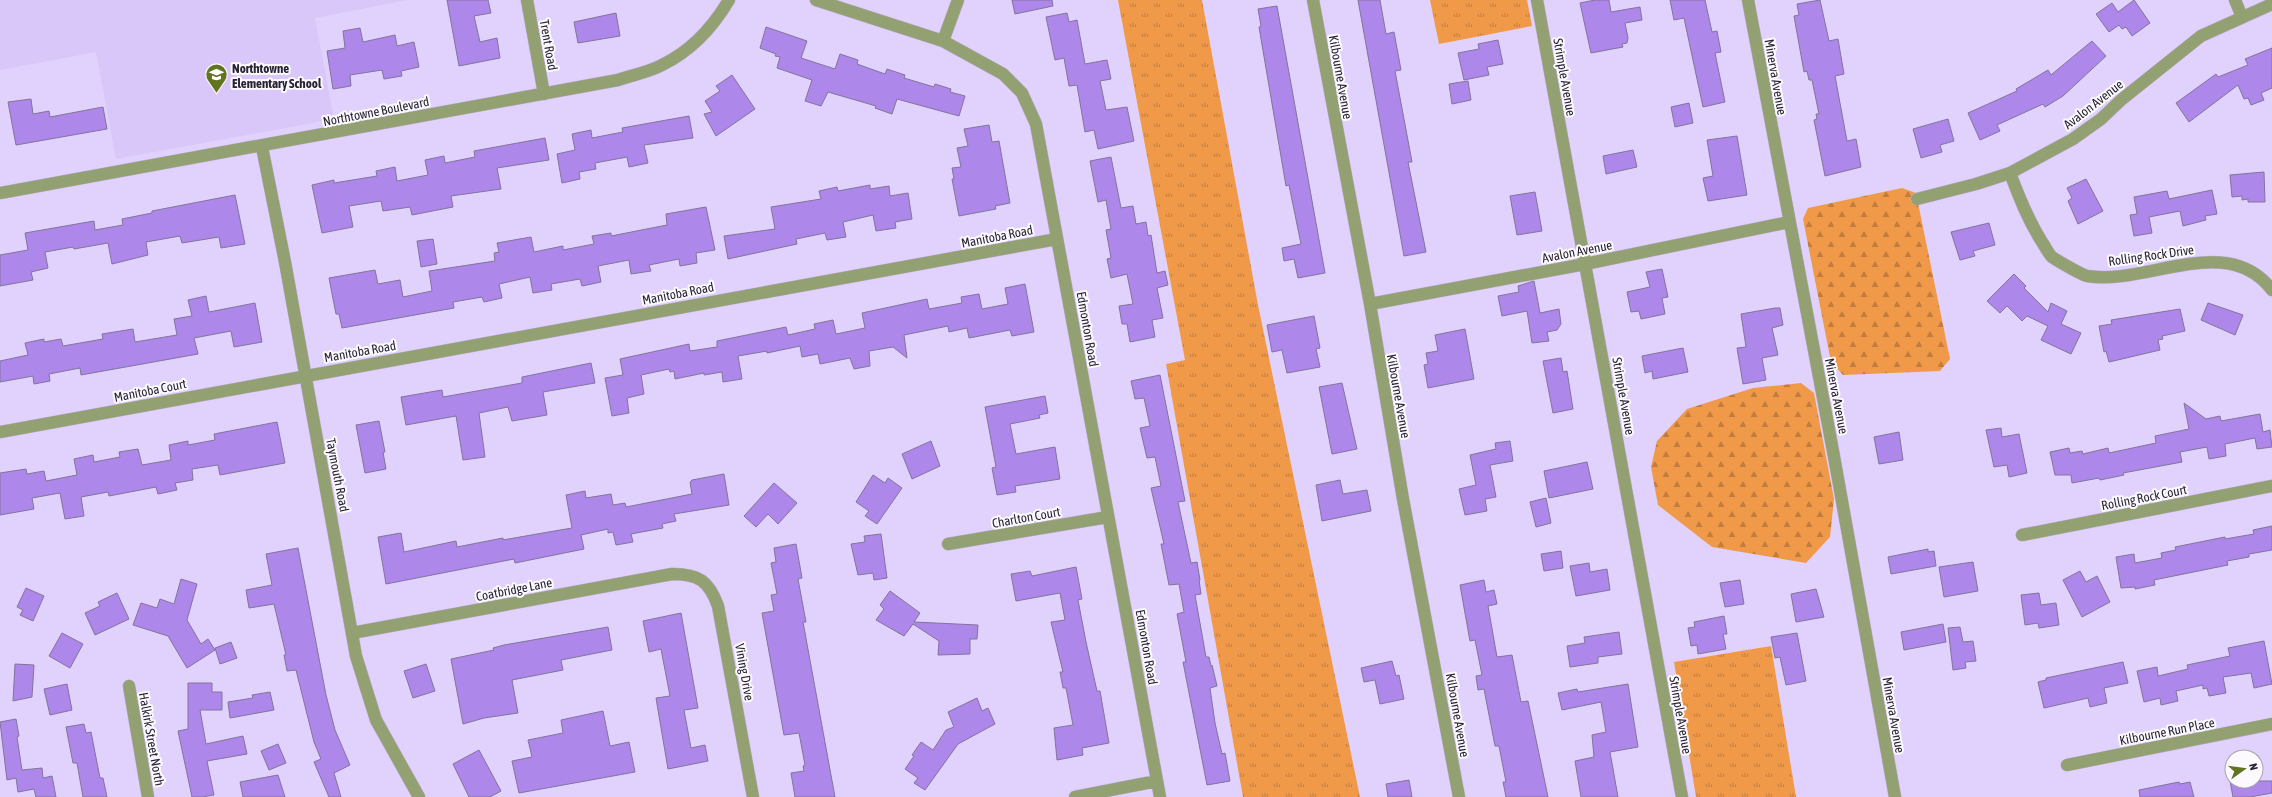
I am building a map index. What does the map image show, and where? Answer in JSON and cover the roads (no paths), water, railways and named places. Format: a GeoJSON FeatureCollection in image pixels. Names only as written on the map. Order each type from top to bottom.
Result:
{"type":"FeatureCollection","features":[{"type":"Feature","properties":{"kind":"street","name":"Trent Road"},"geometry":{"type":"LineString","coordinates":[[527,0],[544,94]]}},
{"type":"Feature","properties":{"kind":"street","name":"Northtowne Boulevard"},"geometry":{"type":"LineString","coordinates":[[0,194],[262,147],[618,80],[662,65],[689,49],[719,17],[729,0]]}},
{"type":"Feature","properties":{"kind":"street","name":"Edmonton Road"},"geometry":{"type":"LineString","coordinates":[[816,0],[943,42],[1003,74],[1022,93],[1036,124],[1160,797]]}},
{"type":"Feature","properties":{"kind":"street"},"geometry":{"type":"LineString","coordinates":[[943,42],[958,0]]}},
{"type":"Feature","properties":{"kind":"street","name":"Kilbourne Avenue"},"geometry":{"type":"LineString","coordinates":[[1313,0],[1370,304],[1402,499],[1459,797]]}},
{"type":"Feature","properties":{"kind":"street","name":"Strimple Avenue"},"geometry":{"type":"LineString","coordinates":[[1537,0],[1682,797]]}},
{"type":"Feature","properties":{"kind":"street","name":"Minerva Avenue"},"geometry":{"type":"LineString","coordinates":[[1748,0],[1895,797]]}},
{"type":"Feature","properties":{"kind":"street"},"geometry":{"type":"LineString","coordinates":[[2235,0],[2242,17]]}},
{"type":"Feature","properties":{"kind":"street","name":"Avalon Avenue"},"geometry":{"type":"LineString","coordinates":[[1917,199],[1961,189],[2010,173],[2073,138],[2101,119],[2121,100],[2201,36],[2272,4]]}},
{"type":"Feature","properties":{"kind":"street","name":"Taymouth Road"},"geometry":{"type":"LineString","coordinates":[[262,147],[352,634],[365,689],[376,720],[419,797]]}},
{"type":"Feature","properties":{"kind":"street","name":"Rolling Rock Drive"},"geometry":{"type":"LineString","coordinates":[[2010,173],[2030,222],[2051,256],[2086,276],[2126,275],[2198,262],[2233,263],[2264,279],[2272,290]]}},
{"type":"Feature","properties":{"kind":"street","name":"Avalon Avenue"},"geometry":{"type":"LineString","coordinates":[[1370,304],[1585,264],[1789,222]]}},
{"type":"Feature","properties":{"kind":"street","name":"Manitoba Road"},"geometry":{"type":"LineString","coordinates":[[304,375],[1057,239]]}},
{"type":"Feature","properties":{"kind":"street","name":"Manitoba Court"},"geometry":{"type":"LineString","coordinates":[[0,432],[304,375]]}},
{"type":"Feature","properties":{"kind":"street","name":"Rolling Rock Court"},"geometry":{"type":"LineString","coordinates":[[2022,535],[2272,486]]}},
{"type":"Feature","properties":{"kind":"street","name":"Charlton Court"},"geometry":{"type":"LineString","coordinates":[[948,544],[1108,517]]}},
{"type":"Feature","properties":{"kind":"street","name":"Coatbridge Lane"},"geometry":{"type":"LineString","coordinates":[[352,634],[681,574]]}},
{"type":"Feature","properties":{"kind":"street","name":"Vining Drive"},"geometry":{"type":"LineString","coordinates":[[681,574],[689,574],[703,581],[713,592],[718,606],[753,797]]}},
{"type":"Feature","properties":{"kind":"street","name":"Halkirk Street North"},"geometry":{"type":"LineString","coordinates":[[129,686],[148,797]]}},
{"type":"Feature","properties":{"kind":"street","name":"Kilbourne Run Place"},"geometry":{"type":"LineString","coordinates":[[2067,765],[2272,724]]}},
{"type":"Feature","properties":{"kind":"street"},"geometry":{"type":"LineString","coordinates":[[1075,797],[1157,781]]}},
{"type":"Feature","properties":{"kind":"place","name":"Northtowne Elementary School"},"geometry":{"type":"Point","coordinates":[217,94]}}]}
